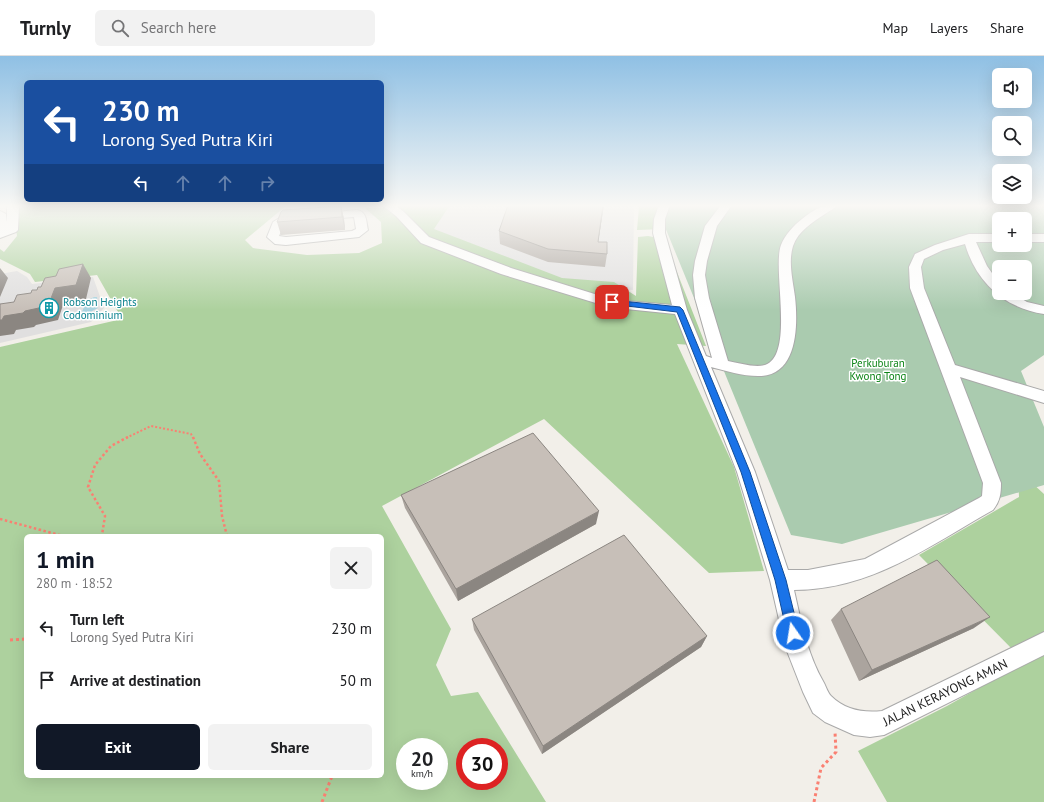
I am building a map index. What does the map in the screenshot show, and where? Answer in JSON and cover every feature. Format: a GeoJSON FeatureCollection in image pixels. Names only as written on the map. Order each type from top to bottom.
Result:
{"type":"FeatureCollection","features":[{"type":"Feature","properties":{"kind":"street"},"geometry":{"type":"LineString","coordinates":[[276,240],[298,240]]}},
{"type":"Feature","properties":{"kind":"street"},"geometry":{"type":"LineString","coordinates":[[425,240],[506,271],[599,300],[626,305],[680,310]]}},
{"type":"Feature","properties":{"kind":"street","name":"JALAN KERAYONG AMAN"},"geometry":{"type":"LineString","coordinates":[[661,240],[680,310],[746,472],[780,580],[796,646],[811,684],[822,704],[834,713],[854,723],[870,725],[884,723],[1044,643]]}},
{"type":"Feature","properties":{"kind":"street"},"geometry":{"type":"LineString","coordinates":[[707,240],[699,275],[702,298],[722,365]]}},
{"type":"Feature","properties":{"kind":"street"},"geometry":{"type":"LineString","coordinates":[[701,360],[748,370],[769,370],[779,363],[787,343],[789,308],[785,270],[787,245],[790,240]]}},
{"type":"Feature","properties":{"kind":"street"},"geometry":{"type":"LineString","coordinates":[[780,580],[808,580],[850,573],[868,568],[886,560],[986,504],[991,498],[992,483],[917,288],[915,267],[919,257],[951,242],[960,240]]}},
{"type":"Feature","properties":{"kind":"street"},"geometry":{"type":"LineString","coordinates":[[969,240],[984,274],[992,283]]}},
{"type":"Feature","properties":{"kind":"street"},"geometry":{"type":"LineString","coordinates":[[1014,300],[1033,309],[1044,310]]}},
{"type":"Feature","properties":{"kind":"street"},"geometry":{"type":"LineString","coordinates":[[949,368],[1044,397]]}},
{"type":"Feature","properties":{"kind":"path"},"geometry":{"type":"LineString","coordinates":[[102,534],[105,516],[88,487],[95,465],[111,446],[150,426],[191,434],[200,454],[219,482],[222,516],[226,534]]}},
{"type":"Feature","properties":{"kind":"path"},"geometry":{"type":"LineString","coordinates":[[0,519],[55,534]]}},
{"type":"Feature","properties":{"kind":"path"},"geometry":{"type":"LineString","coordinates":[[10,640],[24,639]]}},
{"type":"Feature","properties":{"kind":"path"},"geometry":{"type":"LineString","coordinates":[[814,802],[821,768],[836,752],[834,713]]}},
{"type":"Feature","properties":{"kind":"path"},"geometry":{"type":"LineString","coordinates":[[322,802],[331,778]]}},
{"type":"Feature","properties":{"kind":"shaded area"},"geometry":{"type":"Polygon","coordinates":[[[448,240],[634,240],[633,290],[560,282],[448,240]]]}},
{"type":"Feature","properties":{"kind":"shaded area"},"geometry":{"type":"Polygon","coordinates":[[[17,271],[27,277],[32,284],[93,277],[104,308],[91,322],[0,343],[0,274],[17,271]]]}},
{"type":"Feature","properties":{"kind":"green space"},"geometry":{"type":"Polygon","coordinates":[[[14,240],[245,240],[253,248],[307,255],[359,253],[382,243],[382,240],[462,240],[562,278],[614,282],[636,296],[638,240],[664,240],[706,346],[677,344],[734,467],[764,571],[709,573],[544,419],[382,506],[451,629],[436,665],[451,696],[478,692],[506,738],[456,738],[456,790],[508,790],[508,741],[546,802],[0,802],[0,347],[122,319],[97,275],[35,282],[30,274],[0,259],[0,249],[4,252],[14,240]]]}},
{"type":"Feature","properties":{"kind":"green space","name":"Perkuburan Kwong Tong"},"geometry":{"type":"Polygon","coordinates":[[[670,240],[992,240],[992,252],[1032,252],[1032,240],[1044,240],[1044,355],[1021,371],[1044,427],[1044,485],[842,544],[791,535],[670,240]]]}},
{"type":"Feature","properties":{"kind":"green space"},"geometry":{"type":"Polygon","coordinates":[[[1018,470],[1044,494],[1044,802],[887,802],[858,751],[947,706],[1025,662],[919,555],[1019,497],[1018,470]]]}},
{"type":"Feature","properties":{"kind":"water"},"geometry":{"type":"Polygon","coordinates":[[[97,297],[98,308],[88,313],[82,312],[84,307],[79,306],[80,304],[97,297]]]}},
{"type":"Feature","properties":{"kind":"building"},"geometry":{"type":"Polygon","coordinates":[[[523,240],[598,240],[598,242],[607,242],[607,254],[548,249],[523,240]]]}},
{"type":"Feature","properties":{"kind":"building"},"geometry":{"type":"Polygon","coordinates":[[[83,264],[76,285],[55,288],[48,306],[25,311],[23,313],[4,316],[2,320],[0,320],[0,304],[14,302],[17,295],[31,293],[32,290],[37,290],[38,287],[41,287],[45,278],[56,276],[59,269],[83,264]]]}},
{"type":"Feature","properties":{"kind":"building"},"geometry":{"type":"Polygon","coordinates":[[[533,433],[599,511],[456,589],[401,495],[533,433]]]}},
{"type":"Feature","properties":{"kind":"building"},"geometry":{"type":"Polygon","coordinates":[[[624,535],[707,636],[543,746],[472,619],[624,535]]]}},
{"type":"Feature","properties":{"kind":"building"},"geometry":{"type":"Polygon","coordinates":[[[937,560],[990,617],[872,670],[841,609],[937,560]]]}},
{"type":"Feature","properties":{"kind":"place","name":"Robson Heights Codominium"},"geometry":{"type":"Point","coordinates":[49,308]}},
{"type":"Feature","properties":{"kind":"route"},"geometry":{"type":"LineString","coordinates":[[612,302],[626,305],[680,310],[746,472],[780,580],[793,633]]}}]}
